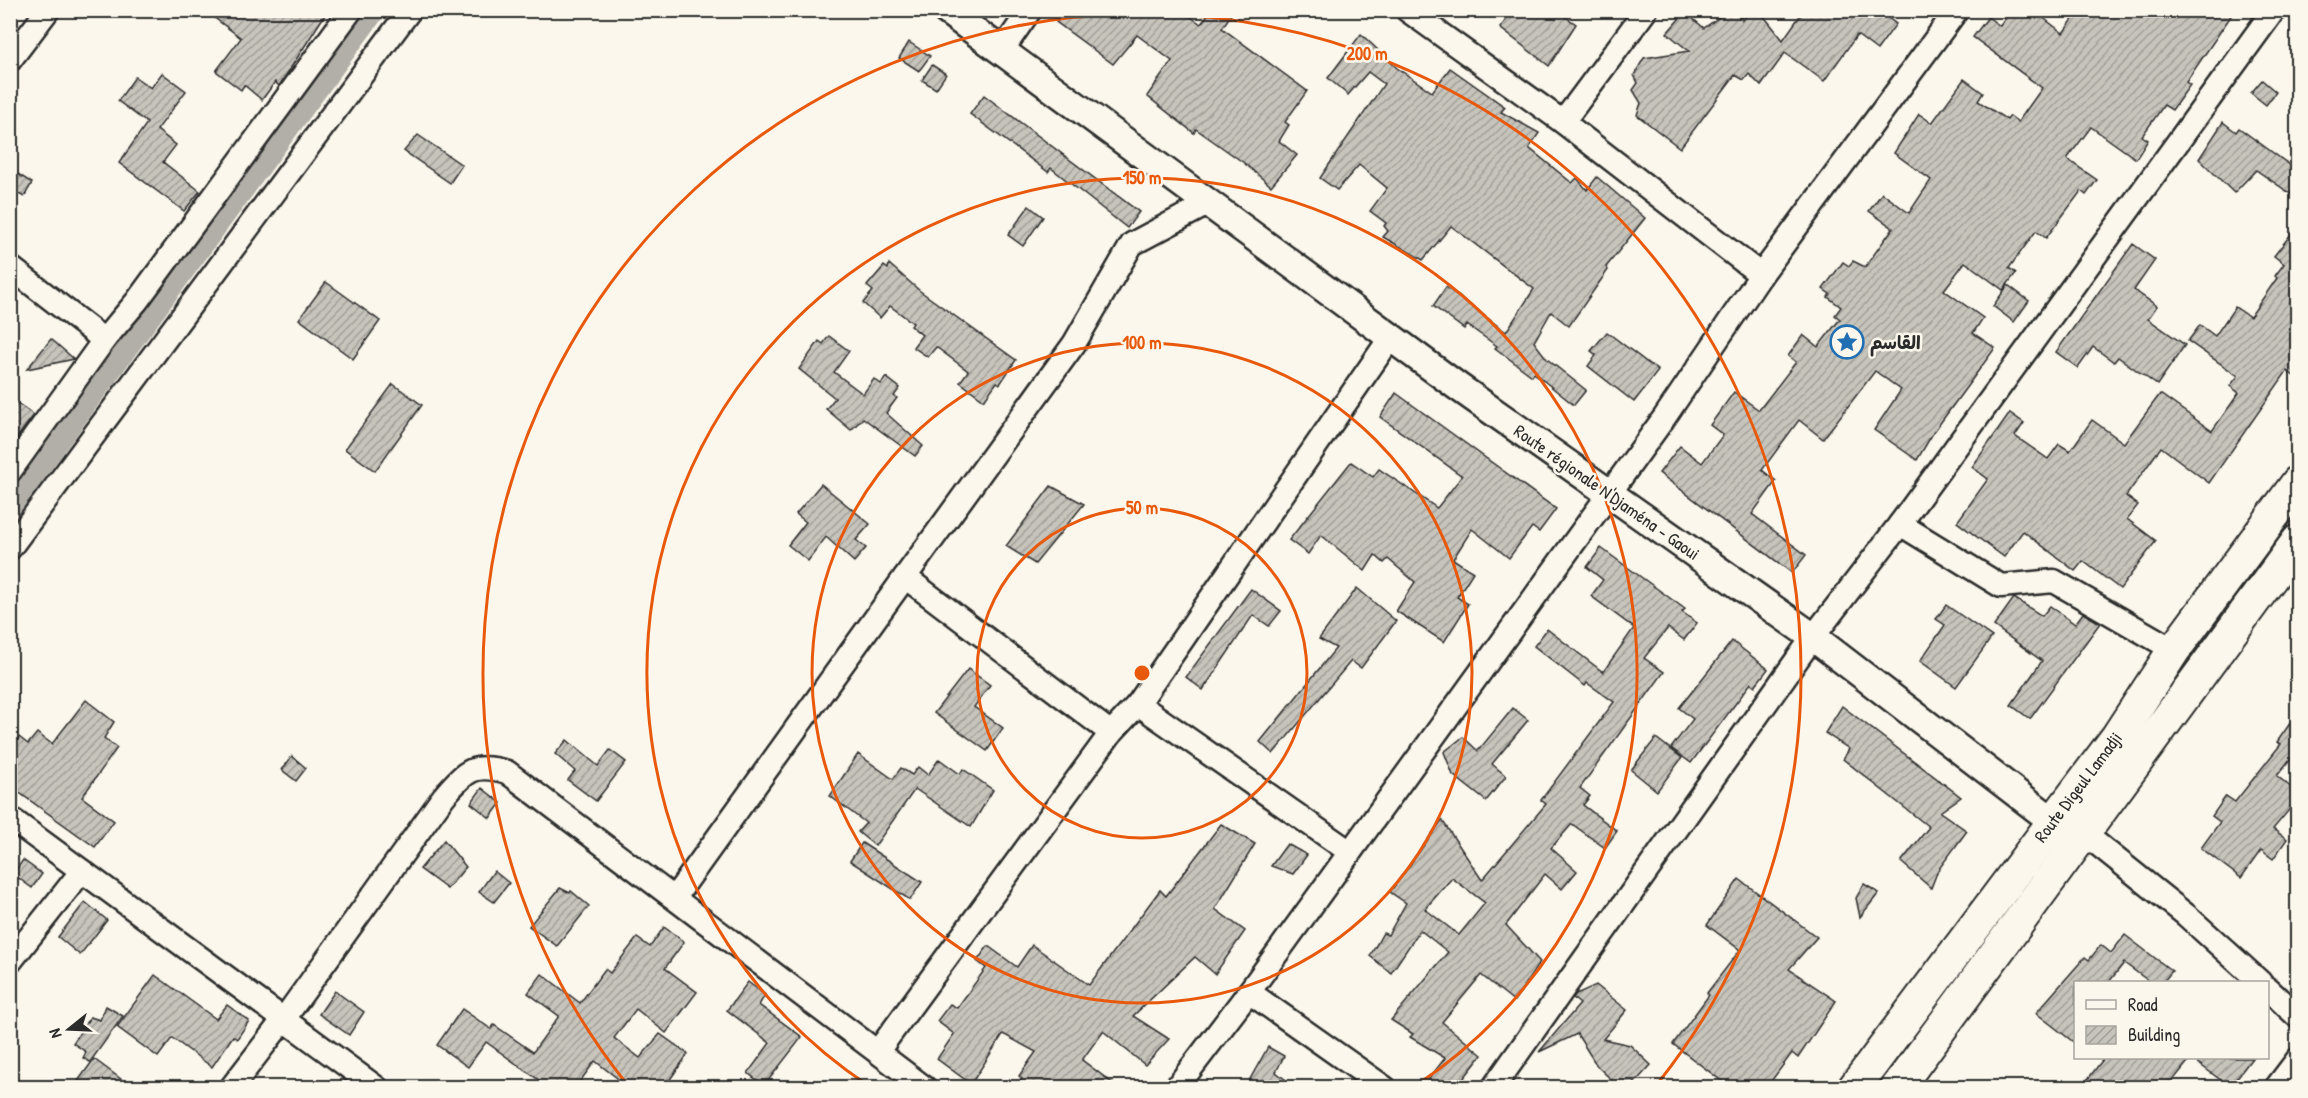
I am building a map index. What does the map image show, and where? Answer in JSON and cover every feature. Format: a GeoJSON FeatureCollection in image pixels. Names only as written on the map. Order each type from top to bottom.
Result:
{"type":"FeatureCollection","features":[{"type":"Feature","properties":{"kind":"main road","name":"Route Digeul Lamadji"},"geometry":{"type":"LineString","coordinates":[[1854,1088],[2026,854],[2054,822],[2117,737],[2174,650],[2298,482]]}},
{"type":"Feature","properties":{"kind":"main road","name":"Route Digeul Lamadji"},"geometry":{"type":"LineString","coordinates":[[1897,1088],[2298,541]]}},
{"type":"Feature","properties":{"kind":"street"},"geometry":{"type":"LineString","coordinates":[[10,60],[48,10]]}},
{"type":"Feature","properties":{"kind":"street"},"geometry":{"type":"LineString","coordinates":[[10,471],[104,340],[137,301],[351,10]]}},
{"type":"Feature","properties":{"kind":"street"},"geometry":{"type":"LineString","coordinates":[[10,548],[410,10]]}},
{"type":"Feature","properties":{"kind":"street","name":"Route régionale N'Djaména - Gaoui"},"geometry":{"type":"LineString","coordinates":[[946,10],[1391,337],[1813,637],[2054,822],[2085,834],[2186,915],[2259,981]]}},
{"type":"Feature","properties":{"kind":"street"},"geometry":{"type":"LineString","coordinates":[[1002,51],[1030,10]]}},
{"type":"Feature","properties":{"kind":"street"},"geometry":{"type":"LineString","coordinates":[[1407,10],[1563,122],[1761,275]]}},
{"type":"Feature","properties":{"kind":"street"},"geometry":{"type":"LineString","coordinates":[[1563,122],[1646,10]]}},
{"type":"Feature","properties":{"kind":"street"},"geometry":{"type":"LineString","coordinates":[[1176,1088],[1249,992],[1664,418],[1761,275],[1957,10]]}},
{"type":"Feature","properties":{"kind":"street"},"geometry":{"type":"LineString","coordinates":[[1492,1088],[1813,637],[1900,524],[2274,10]]}},
{"type":"Feature","properties":{"kind":"street"},"geometry":{"type":"LineString","coordinates":[[675,897],[1074,344],[1132,244],[1209,203]]}},
{"type":"Feature","properties":{"kind":"street"},"geometry":{"type":"LineString","coordinates":[[10,267],[104,340]]}},
{"type":"Feature","properties":{"kind":"street"},"geometry":{"type":"LineString","coordinates":[[878,1051],[1111,733],[1138,704],[1391,337]]}},
{"type":"Feature","properties":{"kind":"street"},"geometry":{"type":"LineString","coordinates":[[1900,524],[2001,586],[2054,581],[2174,650]]}},
{"type":"Feature","properties":{"kind":"street"},"geometry":{"type":"LineString","coordinates":[[905,578],[1111,733]]}},
{"type":"Feature","properties":{"kind":"street"},"geometry":{"type":"LineString","coordinates":[[1138,704],[1350,852]]}},
{"type":"Feature","properties":{"kind":"street"},"geometry":{"type":"LineString","coordinates":[[231,1088],[284,1019],[444,796],[465,772],[486,766],[507,772],[925,1088]]}},
{"type":"Feature","properties":{"kind":"street"},"geometry":{"type":"LineString","coordinates":[[10,818],[377,1088]]}},
{"type":"Feature","properties":{"kind":"street"},"geometry":{"type":"LineString","coordinates":[[10,962],[81,872]]}},
{"type":"Feature","properties":{"kind":"street"},"geometry":{"type":"LineString","coordinates":[[2269,990],[2298,1017]]}},
{"type":"Feature","properties":{"kind":"street"},"geometry":{"type":"LineString","coordinates":[[1249,992],[1385,1088]]}},
{"type":"Feature","properties":{"kind":"street"},"geometry":{"type":"LineString","coordinates":[[2276,1088],[2298,1059]]}},
{"type":"Feature","properties":{"kind":"building"},"geometry":{"type":"Polygon","coordinates":[[[204,10],[328,10],[279,86],[275,82],[262,100],[244,85],[241,90],[216,71],[241,38],[204,10]]]}},
{"type":"Feature","properties":{"kind":"building"},"geometry":{"type":"Polygon","coordinates":[[[1066,10],[1181,10],[1201,24],[1211,10],[1234,10],[1222,28],[1307,91],[1285,122],[1289,125],[1279,141],[1297,155],[1271,186],[1244,163],[1196,129],[1194,133],[1147,96],[1172,61],[1137,35],[1113,64],[1056,22],[1066,10]]]}},
{"type":"Feature","properties":{"kind":"building"},"geometry":{"type":"Polygon","coordinates":[[[1513,10],[1555,10],[1576,24],[1549,66],[1500,28],[1513,10]]]}},
{"type":"Feature","properties":{"kind":"building"},"geometry":{"type":"Polygon","coordinates":[[[1729,10],[1735,10],[1742,20],[1753,10],[1759,10],[1783,40],[1804,10],[1878,10],[1896,24],[1877,50],[1857,35],[1824,81],[1785,53],[1761,86],[1749,74],[1744,80],[1735,75],[1680,148],[1637,115],[1641,103],[1633,90],[1638,83],[1634,75],[1644,58],[1689,51],[1667,33],[1685,12],[1704,28],[1729,10]]]}},
{"type":"Feature","properties":{"kind":"building"},"geometry":{"type":"Polygon","coordinates":[[[2011,10],[2033,10],[2063,33],[2080,10],[2235,10],[2186,82],[2190,85],[2172,110],[2164,105],[2142,136],[2148,140],[2136,159],[2091,127],[2067,159],[2097,180],[2086,195],[2081,191],[2046,238],[2036,231],[2009,268],[2016,273],[2003,290],[1965,262],[1944,290],[1983,318],[1973,333],[1995,348],[1933,433],[1917,460],[1874,430],[1901,390],[1875,371],[1823,439],[1799,420],[1762,470],[1776,481],[1752,514],[1806,555],[1792,573],[1659,473],[1680,446],[1702,463],[1723,435],[1710,425],[1734,392],[1759,410],[1796,362],[1788,356],[1803,335],[1818,347],[1840,319],[1835,315],[1841,307],[1828,297],[1830,294],[1823,289],[1843,262],[1849,266],[1853,261],[1865,267],[1893,228],[1869,211],[1882,193],[1909,213],[1931,180],[1894,153],[1919,114],[1932,123],[1964,79],[1983,93],[1978,101],[2007,120],[2010,116],[2018,122],[2042,88],[1973,37],[1988,17],[2000,26],[2011,10]]]}},
{"type":"Feature","properties":{"kind":"building"},"geometry":{"type":"Polygon","coordinates":[[[1361,34],[1397,68],[1432,92],[1450,68],[1505,107],[1501,112],[1539,133],[1529,148],[1572,183],[1577,178],[1587,190],[1597,177],[1645,218],[1606,267],[1608,270],[1569,326],[1551,312],[1534,342],[1547,359],[1586,390],[1574,405],[1534,373],[1532,376],[1495,348],[1497,346],[1467,325],[1464,329],[1433,306],[1446,287],[1506,332],[1534,289],[1451,226],[1423,260],[1383,237],[1388,231],[1384,226],[1386,223],[1370,211],[1387,188],[1359,165],[1337,190],[1320,178],[1384,84],[1368,72],[1348,95],[1328,78],[1361,34]]]}},
{"type":"Feature","properties":{"kind":"building"},"geometry":{"type":"Polygon","coordinates":[[[909,42],[930,56],[919,71],[899,58],[909,42]]]}},
{"type":"Feature","properties":{"kind":"building"},"geometry":{"type":"Polygon","coordinates":[[[932,65],[946,74],[936,89],[922,80],[932,65]]]}},
{"type":"Feature","properties":{"kind":"building"},"geometry":{"type":"Polygon","coordinates":[[[162,73],[186,91],[157,130],[176,145],[163,162],[200,191],[184,211],[119,163],[147,123],[118,101],[135,77],[151,88],[162,73]]]}},
{"type":"Feature","properties":{"kind":"building"},"geometry":{"type":"Polygon","coordinates":[[[2262,80],[2276,92],[2266,105],[2251,93],[2262,80]]]}},
{"type":"Feature","properties":{"kind":"building"},"geometry":{"type":"Polygon","coordinates":[[[984,95],[1139,212],[1127,228],[1051,168],[1048,172],[970,114],[984,95]]]}},
{"type":"Feature","properties":{"kind":"building"},"geometry":{"type":"Polygon","coordinates":[[[2223,122],[2236,132],[2239,128],[2298,171],[2298,199],[2256,170],[2234,193],[2199,159],[2223,122]]]}},
{"type":"Feature","properties":{"kind":"building"},"geometry":{"type":"Polygon","coordinates":[[[418,135],[462,165],[450,183],[404,151],[418,135]]]}},
{"type":"Feature","properties":{"kind":"building"},"geometry":{"type":"Polygon","coordinates":[[[10,169],[32,183],[24,197],[10,189],[10,169]]]}},
{"type":"Feature","properties":{"kind":"building"},"geometry":{"type":"Polygon","coordinates":[[[1029,206],[1043,217],[1023,246],[1008,235],[1029,206]]]}},
{"type":"Feature","properties":{"kind":"building"},"geometry":{"type":"Polygon","coordinates":[[[2298,225],[2298,379],[2287,371],[2209,483],[2161,447],[2126,496],[2138,505],[2127,519],[2156,541],[2120,589],[2083,561],[2075,571],[2023,531],[2004,557],[1957,522],[1988,479],[1972,467],[2010,413],[2024,423],[2015,436],[2048,459],[2059,444],[2070,451],[2092,420],[2124,443],[2160,394],[2212,431],[2239,393],[2230,386],[2238,376],[2188,341],[2200,325],[2215,336],[2235,307],[2250,317],[2284,264],[2274,256],[2298,225]]]}},
{"type":"Feature","properties":{"kind":"building"},"geometry":{"type":"Polygon","coordinates":[[[2133,244],[2155,260],[2134,290],[2157,306],[2148,319],[2185,345],[2157,385],[2118,357],[2114,362],[2093,347],[2078,368],[2056,352],[2133,244]]]}},
{"type":"Feature","properties":{"kind":"building"},"geometry":{"type":"Polygon","coordinates":[[[889,264],[920,291],[1016,360],[1000,384],[997,382],[984,400],[960,382],[968,371],[936,347],[928,357],[913,347],[922,335],[911,326],[913,323],[890,306],[880,318],[863,303],[873,291],[867,286],[884,266],[888,269],[889,264]]]}},
{"type":"Feature","properties":{"kind":"building"},"geometry":{"type":"Polygon","coordinates":[[[326,282],[380,321],[353,359],[299,319],[326,282]]]}},
{"type":"Feature","properties":{"kind":"building"},"geometry":{"type":"Polygon","coordinates":[[[2008,285],[2029,301],[2014,322],[1993,306],[2008,285]]]}},
{"type":"Feature","properties":{"kind":"building"},"geometry":{"type":"Polygon","coordinates":[[[1607,332],[1658,371],[1634,402],[1588,366],[1596,355],[1591,351],[1607,332]]]}},
{"type":"Feature","properties":{"kind":"building"},"geometry":{"type":"Polygon","coordinates":[[[829,336],[849,351],[834,372],[863,394],[874,379],[881,384],[886,377],[900,388],[894,396],[897,398],[886,413],[923,446],[915,456],[863,418],[851,430],[826,409],[835,398],[799,369],[819,341],[823,344],[829,336]]]}},
{"type":"Feature","properties":{"kind":"building"},"geometry":{"type":"Polygon","coordinates":[[[51,339],[74,359],[27,369],[51,339]]]}},
{"type":"Feature","properties":{"kind":"building"},"geometry":{"type":"Polygon","coordinates":[[[393,384],[422,405],[375,471],[345,449],[393,384]]]}},
{"type":"Feature","properties":{"kind":"building"},"geometry":{"type":"Polygon","coordinates":[[[1396,393],[1556,509],[1539,532],[1532,527],[1509,558],[1472,529],[1453,559],[1473,572],[1457,597],[1468,604],[1444,642],[1396,611],[1415,582],[1388,559],[1384,563],[1375,555],[1365,571],[1321,535],[1308,554],[1289,540],[1351,462],[1373,477],[1379,469],[1437,508],[1462,476],[1380,417],[1396,393]]]}},
{"type":"Feature","properties":{"kind":"building"},"geometry":{"type":"Polygon","coordinates":[[[10,398],[34,415],[10,447],[10,398]]]}},
{"type":"Feature","properties":{"kind":"building"},"geometry":{"type":"Polygon","coordinates":[[[821,484],[870,524],[856,540],[866,548],[854,562],[826,537],[808,561],[788,545],[806,522],[796,514],[821,484]]]}},
{"type":"Feature","properties":{"kind":"building"},"geometry":{"type":"Polygon","coordinates":[[[1051,486],[1084,504],[1035,564],[1006,546],[1051,486]]]}},
{"type":"Feature","properties":{"kind":"building"},"geometry":{"type":"Polygon","coordinates":[[[1601,548],[1685,609],[1682,612],[1697,623],[1684,640],[1668,628],[1644,658],[1664,672],[1580,788],[1590,796],[1583,805],[1617,831],[1605,848],[1572,824],[1551,848],[1577,871],[1562,889],[1545,874],[1506,925],[1540,962],[1514,1001],[1481,975],[1442,1022],[1482,1055],[1456,1088],[1422,1088],[1445,1058],[1410,1037],[1413,1034],[1391,1020],[1448,952],[1420,930],[1391,973],[1370,956],[1383,933],[1388,935],[1406,903],[1390,892],[1442,820],[1482,880],[1546,804],[1541,800],[1614,702],[1587,683],[1585,686],[1534,646],[1547,629],[1603,672],[1634,628],[1591,596],[1603,580],[1587,567],[1601,548]],[[1452,878],[1425,909],[1459,935],[1485,903],[1452,878]]]}},
{"type":"Feature","properties":{"kind":"building"},"geometry":{"type":"Polygon","coordinates":[[[1357,588],[1396,621],[1361,668],[1351,661],[1273,754],[1260,742],[1336,648],[1319,639],[1357,588]]]}},
{"type":"Feature","properties":{"kind":"building"},"geometry":{"type":"Polygon","coordinates":[[[1251,589],[1281,611],[1269,626],[1253,615],[1203,690],[1186,677],[1251,589]]]}},
{"type":"Feature","properties":{"kind":"building"},"geometry":{"type":"Polygon","coordinates":[[[2014,598],[2042,616],[2050,606],[2075,624],[2083,613],[2100,623],[2030,719],[2011,705],[2042,661],[1994,626],[2014,598]]]}},
{"type":"Feature","properties":{"kind":"building"},"geometry":{"type":"Polygon","coordinates":[[[1946,605],[1992,637],[1956,687],[1920,661],[1945,625],[1936,619],[1946,605]]]}},
{"type":"Feature","properties":{"kind":"building"},"geometry":{"type":"Polygon","coordinates":[[[1732,641],[1768,669],[1755,686],[1751,683],[1691,763],[1671,748],[1693,719],[1679,708],[1732,641]]]}},
{"type":"Feature","properties":{"kind":"building"},"geometry":{"type":"Polygon","coordinates":[[[968,669],[990,685],[974,707],[1003,728],[987,751],[934,713],[968,669]]]}},
{"type":"Feature","properties":{"kind":"building"},"geometry":{"type":"Polygon","coordinates":[[[86,700],[114,722],[104,738],[117,748],[82,797],[114,821],[95,847],[10,786],[10,749],[19,737],[28,744],[37,733],[52,744],[86,700]]]}},
{"type":"Feature","properties":{"kind":"building"},"geometry":{"type":"Polygon","coordinates":[[[1842,706],[1961,797],[1940,812],[1967,831],[1938,870],[1931,888],[1901,862],[1929,827],[1843,759],[1849,749],[1825,733],[1842,706]]]}},
{"type":"Feature","properties":{"kind":"building"},"geometry":{"type":"Polygon","coordinates":[[[1513,708],[1528,720],[1492,764],[1506,776],[1486,801],[1453,775],[1444,752],[1463,737],[1478,751],[1513,708]]]}},
{"type":"Feature","properties":{"kind":"building"},"geometry":{"type":"Polygon","coordinates":[[[2298,712],[2298,756],[2294,754],[2277,776],[2298,793],[2298,799],[2273,829],[2287,839],[2273,859],[2261,850],[2241,878],[2201,848],[2220,822],[2212,816],[2226,796],[2235,802],[2281,744],[2277,742],[2298,712]]]}},
{"type":"Feature","properties":{"kind":"building"},"geometry":{"type":"Polygon","coordinates":[[[1656,738],[1682,758],[1657,791],[1631,770],[1656,738]]]}},
{"type":"Feature","properties":{"kind":"building"},"geometry":{"type":"Polygon","coordinates":[[[567,740],[598,766],[610,750],[626,762],[596,801],[568,780],[575,771],[555,754],[567,740]]]}},
{"type":"Feature","properties":{"kind":"building"},"geometry":{"type":"Polygon","coordinates":[[[858,754],[893,779],[901,768],[912,775],[918,767],[928,775],[939,759],[960,774],[963,769],[993,790],[971,827],[915,789],[875,846],[858,832],[866,823],[830,796],[858,754]]]}},
{"type":"Feature","properties":{"kind":"building"},"geometry":{"type":"Polygon","coordinates":[[[292,756],[306,768],[296,781],[282,770],[292,756]]]}},
{"type":"Feature","properties":{"kind":"building"},"geometry":{"type":"Polygon","coordinates":[[[482,788],[501,803],[490,818],[471,803],[482,788]]]}},
{"type":"Feature","properties":{"kind":"building"},"geometry":{"type":"Polygon","coordinates":[[[1221,824],[1255,844],[1215,909],[1245,931],[1215,974],[1195,957],[1133,1016],[1169,1039],[1145,1065],[1103,1031],[1082,1060],[1119,1088],[1016,1088],[1022,1079],[1019,1076],[1036,1052],[1003,1034],[971,1084],[937,1059],[954,1034],[937,1021],[950,1004],[957,1008],[986,968],[977,961],[988,946],[1017,967],[1032,945],[1089,985],[1160,890],[1166,896],[1221,824]]]}},
{"type":"Feature","properties":{"kind":"building"},"geometry":{"type":"Polygon","coordinates":[[[444,840],[466,867],[447,889],[420,869],[444,840]]]}},
{"type":"Feature","properties":{"kind":"building"},"geometry":{"type":"Polygon","coordinates":[[[862,843],[922,882],[910,900],[850,861],[862,843]]]}},
{"type":"Feature","properties":{"kind":"building"},"geometry":{"type":"Polygon","coordinates":[[[1287,844],[1307,855],[1293,874],[1271,866],[1287,844]]]}},
{"type":"Feature","properties":{"kind":"building"},"geometry":{"type":"Polygon","coordinates":[[[23,860],[42,874],[32,888],[13,874],[23,860]]]}},
{"type":"Feature","properties":{"kind":"building"},"geometry":{"type":"Polygon","coordinates":[[[494,871],[509,883],[494,902],[479,892],[494,871]]]}},
{"type":"Feature","properties":{"kind":"building"},"geometry":{"type":"Polygon","coordinates":[[[1739,879],[1817,937],[1789,969],[1836,1001],[1798,1058],[1792,1053],[1766,1088],[1731,1088],[1673,1044],[1709,995],[1707,993],[1740,950],[1707,925],[1739,879]]]}},
{"type":"Feature","properties":{"kind":"building"},"geometry":{"type":"Polygon","coordinates":[[[1864,884],[1879,893],[1860,917],[1856,898],[1864,884]]]}},
{"type":"Feature","properties":{"kind":"building"},"geometry":{"type":"Polygon","coordinates":[[[560,888],[570,893],[571,891],[589,906],[557,946],[529,926],[560,888]]]}},
{"type":"Feature","properties":{"kind":"building"},"geometry":{"type":"Polygon","coordinates":[[[85,902],[107,920],[80,955],[58,937],[85,902]]]}},
{"type":"Feature","properties":{"kind":"building"},"geometry":{"type":"Polygon","coordinates":[[[664,927],[684,942],[665,968],[697,992],[666,1033],[636,1009],[614,1038],[640,1058],[660,1034],[688,1054],[664,1088],[630,1088],[595,1061],[575,1088],[535,1088],[540,1081],[486,1042],[468,1067],[437,1045],[462,1009],[491,1029],[494,1025],[533,1052],[559,1016],[528,993],[542,974],[580,1003],[605,969],[610,973],[637,938],[650,947],[664,927]]]}},
{"type":"Feature","properties":{"kind":"building"},"geometry":{"type":"Polygon","coordinates":[[[2125,935],[2172,971],[2164,981],[2149,981],[2124,963],[2110,981],[2074,981],[2074,1042],[2036,1013],[2085,957],[2089,960],[2101,945],[2111,953],[2125,935]]]}},
{"type":"Feature","properties":{"kind":"building"},"geometry":{"type":"Polygon","coordinates":[[[155,975],[216,1019],[227,1005],[249,1021],[237,1039],[233,1036],[212,1067],[172,1038],[158,1057],[117,1027],[155,975]]]}},
{"type":"Feature","properties":{"kind":"building"},"geometry":{"type":"Polygon","coordinates":[[[748,982],[765,995],[759,1005],[802,1037],[764,1086],[748,1073],[770,1043],[727,1010],[748,982]]]}},
{"type":"Feature","properties":{"kind":"building"},"geometry":{"type":"Polygon","coordinates":[[[1596,985],[1627,1010],[1603,1039],[1630,1045],[1651,1065],[1630,1088],[1620,1088],[1597,1066],[1577,1034],[1539,1052],[1580,1004],[1573,998],[1576,994],[1596,985]]]}},
{"type":"Feature","properties":{"kind":"building"},"geometry":{"type":"Polygon","coordinates":[[[335,991],[364,1012],[349,1035],[319,1014],[335,991]]]}},
{"type":"Feature","properties":{"kind":"building"},"geometry":{"type":"Polygon","coordinates":[[[106,1006],[123,1016],[90,1062],[83,1058],[86,1052],[73,1043],[90,1017],[100,1020],[106,1006]]]}},
{"type":"Feature","properties":{"kind":"building"},"geometry":{"type":"Polygon","coordinates":[[[1268,1047],[1284,1056],[1276,1072],[1296,1088],[1245,1088],[1268,1047]]]}},
{"type":"Feature","properties":{"kind":"building"},"geometry":{"type":"Polygon","coordinates":[[[94,1059],[133,1088],[73,1088],[94,1059]]]}},
{"type":"Feature","properties":{"kind":"building"},"geometry":{"type":"Polygon","coordinates":[[[2103,1059],[2190,1059],[2167,1088],[2081,1088],[2103,1059]]]}},
{"type":"Feature","properties":{"kind":"building"},"geometry":{"type":"Polygon","coordinates":[[[2192,1059],[2251,1059],[2230,1087],[2192,1059]]]}},
{"type":"Feature","properties":{"kind":"waterway"},"geometry":{"type":"LineString","coordinates":[[10,507],[375,10]]}},
{"type":"Feature","properties":{"kind":"place","name":"القاسم"},"geometry":{"type":"Point","coordinates":[1847,342]}}]}
